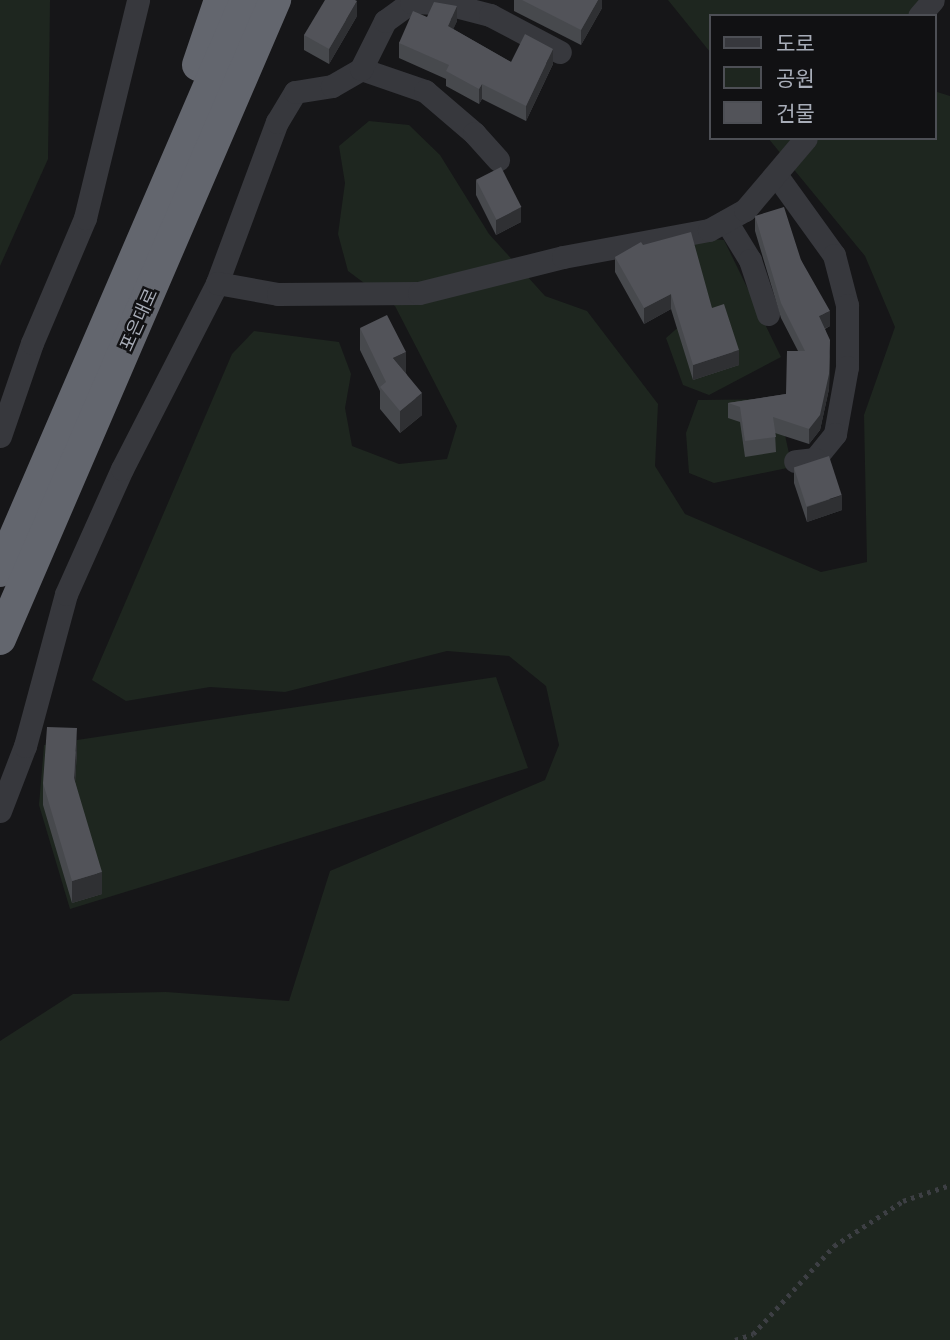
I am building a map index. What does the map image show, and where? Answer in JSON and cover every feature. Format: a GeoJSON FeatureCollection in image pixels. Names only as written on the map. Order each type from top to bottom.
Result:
{"type":"FeatureCollection","features":[{"type":"Feature","properties":{"kind":"highway"},"geometry":{"type":"LineString","coordinates":[[126,287],[220,0]]}},
{"type":"Feature","properties":{"kind":"highway","name":"포은대로"},"geometry":{"type":"LineString","coordinates":[[0,571],[126,287],[246,0]]}},
{"type":"Feature","properties":{"kind":"highway","name":"포은대로"},"geometry":{"type":"LineString","coordinates":[[0,639],[275,0]]}},
{"type":"Feature","properties":{"kind":"street"},"geometry":{"type":"LineString","coordinates":[[0,436],[4,403],[85,218],[138,0]]}},
{"type":"Feature","properties":{"kind":"street"},"geometry":{"type":"LineString","coordinates":[[921,14],[933,0]]}},
{"type":"Feature","properties":{"kind":"street"},"geometry":{"type":"LineString","coordinates":[[0,811],[25,746],[66,594],[122,469],[216,283],[277,122],[295,92],[332,86],[361,69],[385,21],[411,2],[444,3],[490,15],[560,52]]}},
{"type":"Feature","properties":{"kind":"street"},"geometry":{"type":"LineString","coordinates":[[361,69],[425,91],[474,132],[498,160]]}},
{"type":"Feature","properties":{"kind":"street"},"geometry":{"type":"LineString","coordinates":[[216,283],[278,293],[419,293],[563,257],[709,230],[745,210],[777,176],[804,140]]}},
{"type":"Feature","properties":{"kind":"street"},"geometry":{"type":"LineString","coordinates":[[777,176],[834,255],[848,305],[847,367],[835,434],[815,459],[795,461]]}},
{"type":"Feature","properties":{"kind":"street"},"geometry":{"type":"LineString","coordinates":[[726,221],[750,260],[768,314]]}},
{"type":"Feature","properties":{"kind":"path"},"geometry":{"type":"LineString","coordinates":[[735,1340],[753,1337],[834,1245],[903,1201],[950,1185]]}},
{"type":"Feature","properties":{"kind":"green space"},"geometry":{"type":"Polygon","coordinates":[[[0,0],[50,0],[48,159],[0,266],[0,0]]]}},
{"type":"Feature","properties":{"kind":"green space"},"geometry":{"type":"Polygon","coordinates":[[[668,0],[919,0],[920,14],[708,14],[708,50],[668,0]]]}},
{"type":"Feature","properties":{"kind":"green space"},"geometry":{"type":"Polygon","coordinates":[[[936,92],[950,96],[950,1340],[0,1340],[0,1041],[73,994],[166,992],[289,1001],[330,871],[545,780],[559,745],[546,686],[509,656],[447,651],[285,692],[210,687],[126,701],[92,680],[232,354],[254,331],[339,342],[351,374],[345,408],[352,446],[399,464],[447,459],[457,426],[395,306],[348,271],[338,234],[345,183],[339,146],[369,121],[409,125],[440,155],[489,234],[545,296],[587,311],[658,404],[655,466],[685,514],[821,572],[867,562],[864,415],[895,327],[865,256],[770,140],[936,140],[936,92]]]}},
{"type":"Feature","properties":{"kind":"green space"},"geometry":{"type":"Polygon","coordinates":[[[694,238],[724,240],[781,357],[709,395],[683,385],[666,338],[691,316],[694,238]]]}},
{"type":"Feature","properties":{"kind":"green space"},"geometry":{"type":"Polygon","coordinates":[[[777,399],[792,467],[714,483],[689,473],[686,433],[698,400],[777,399]]]}},
{"type":"Feature","properties":{"kind":"green space"},"geometry":{"type":"Polygon","coordinates":[[[496,677],[528,768],[70,909],[39,805],[44,745],[496,677]]]}},
{"type":"Feature","properties":{"kind":"building"},"geometry":{"type":"Polygon","coordinates":[[[325,0],[357,1],[329,49],[304,35],[325,0]]]}},
{"type":"Feature","properties":{"kind":"building"},"geometry":{"type":"Polygon","coordinates":[[[522,0],[598,0],[581,30],[522,0]]]}},
{"type":"Feature","properties":{"kind":"building"},"geometry":{"type":"Polygon","coordinates":[[[434,2],[457,6],[448,26],[511,62],[525,34],[553,49],[526,106],[482,84],[479,89],[446,71],[449,65],[399,43],[413,11],[427,17],[434,2]]]}},
{"type":"Feature","properties":{"kind":"building"},"geometry":{"type":"Polygon","coordinates":[[[501,167],[521,207],[496,220],[476,180],[501,167]]]}},
{"type":"Feature","properties":{"kind":"building"},"geometry":{"type":"Polygon","coordinates":[[[784,207],[801,260],[830,311],[819,316],[830,340],[829,374],[820,415],[809,429],[773,417],[776,437],[745,441],[740,407],[728,403],[786,394],[787,351],[805,351],[781,303],[755,216],[784,207]]]}},
{"type":"Feature","properties":{"kind":"building"},"geometry":{"type":"Polygon","coordinates":[[[691,232],[712,308],[724,304],[739,350],[693,365],[671,294],[644,308],[615,257],[641,242],[643,245],[691,232]]]}},
{"type":"Feature","properties":{"kind":"building"},"geometry":{"type":"Polygon","coordinates":[[[387,315],[406,352],[393,358],[422,393],[400,411],[380,387],[386,382],[360,328],[387,315]]]}},
{"type":"Feature","properties":{"kind":"building"},"geometry":{"type":"Polygon","coordinates":[[[829,456],[842,495],[806,506],[794,467],[829,456]]]}},
{"type":"Feature","properties":{"kind":"building"},"geometry":{"type":"Polygon","coordinates":[[[47,727],[77,728],[74,778],[102,872],[72,881],[43,783],[47,727]]]}}]}
